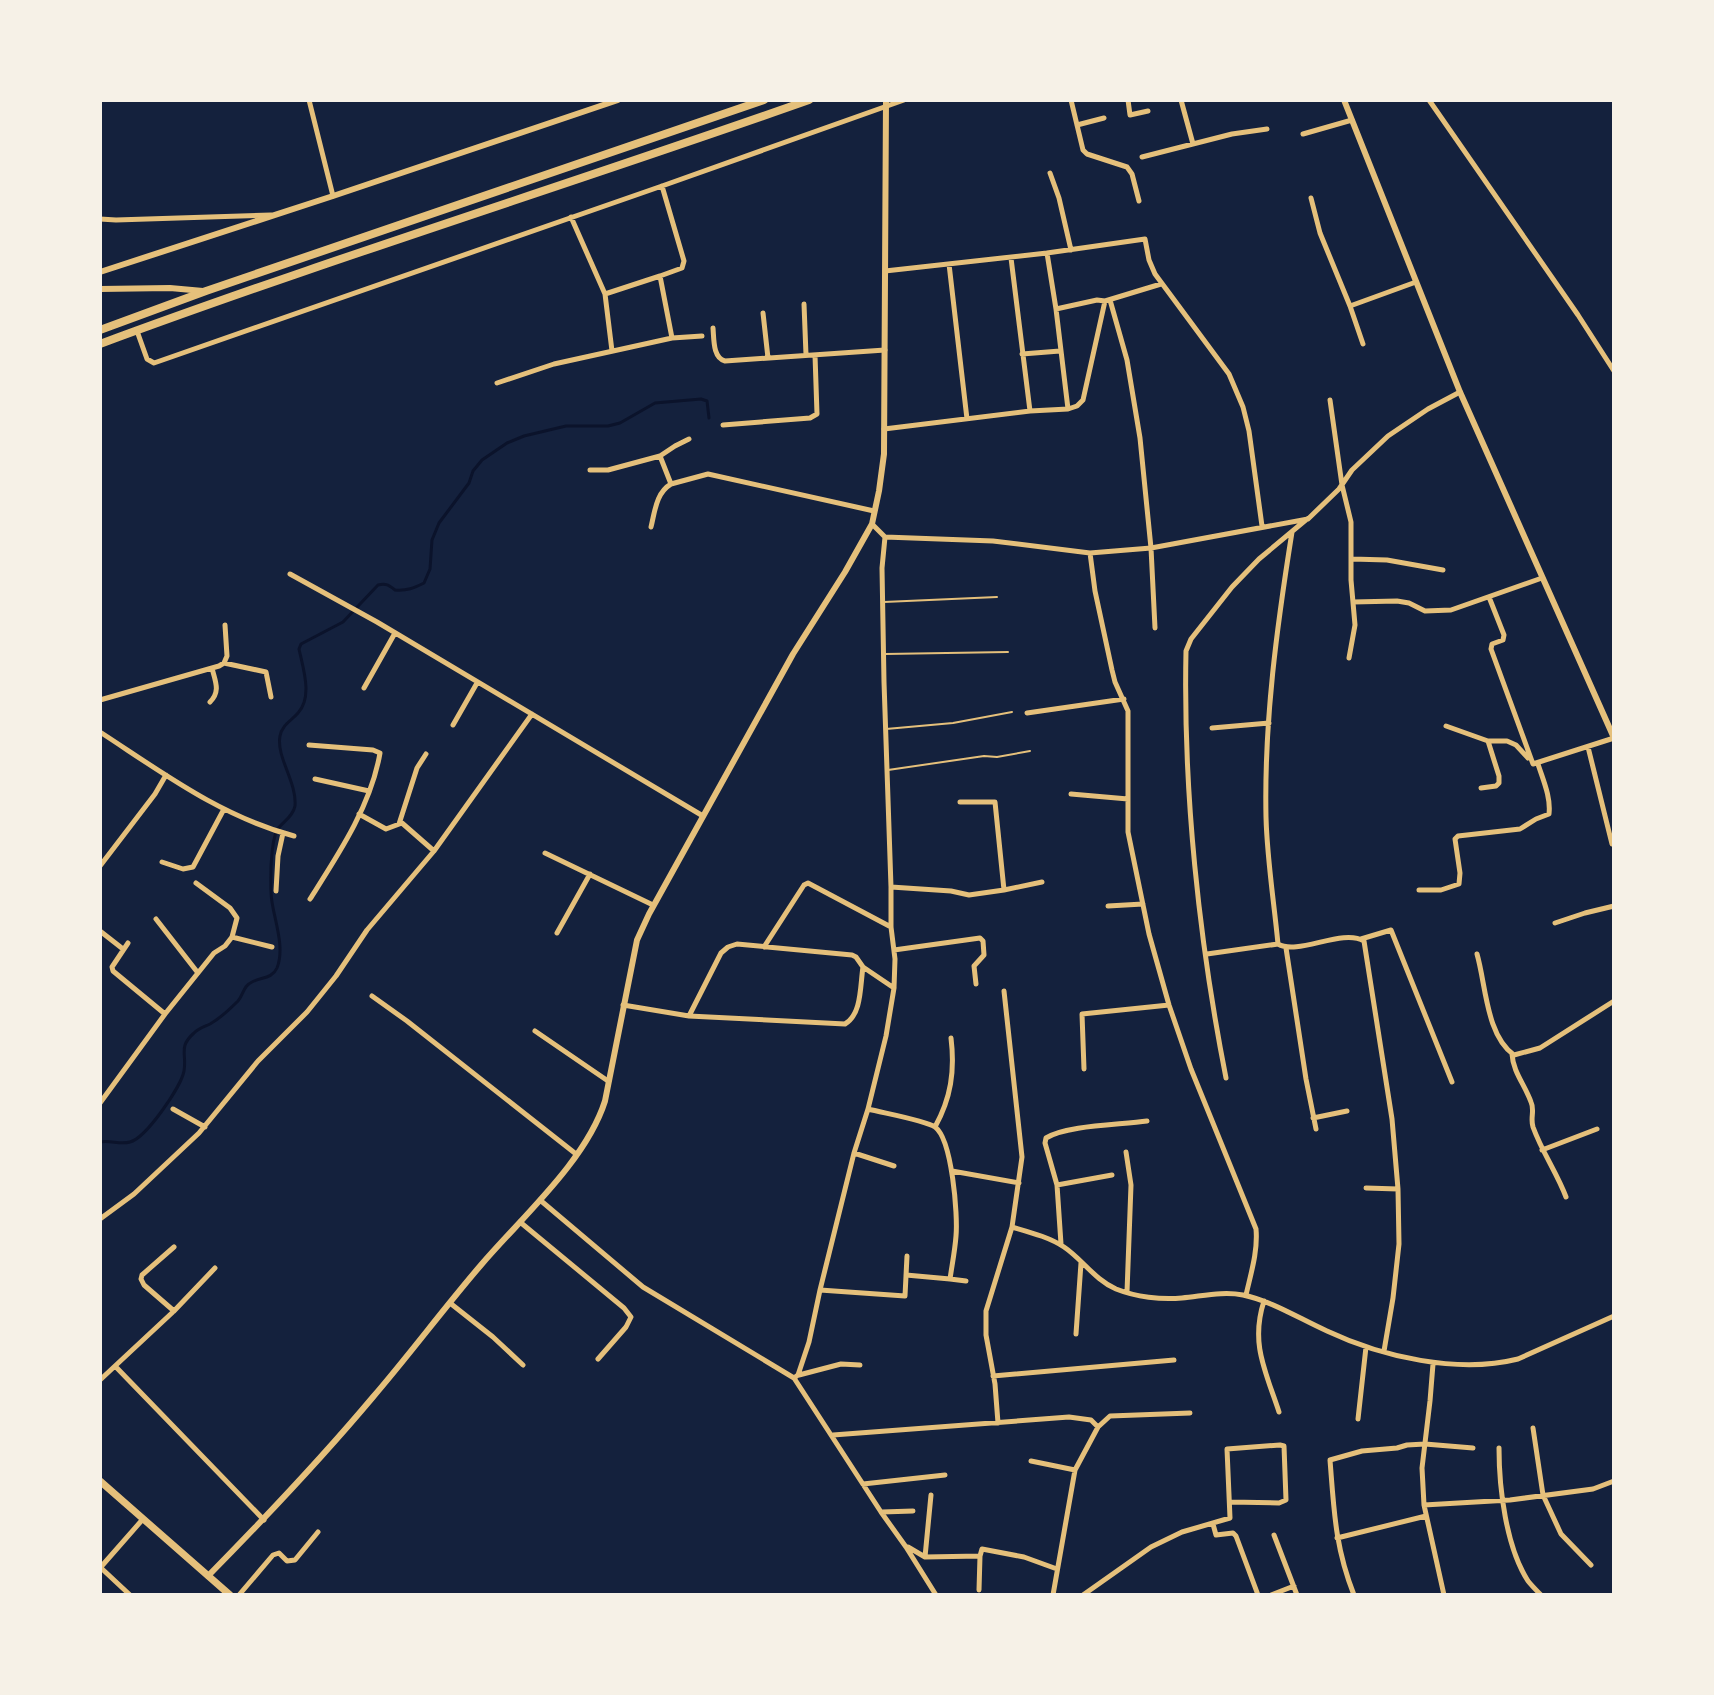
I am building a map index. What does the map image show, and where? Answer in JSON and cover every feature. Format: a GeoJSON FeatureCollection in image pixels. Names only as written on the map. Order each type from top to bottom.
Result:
{"type":"FeatureCollection","features":[{"type":"Feature","properties":{"kind":"highway"},"geometry":{"type":"LineString","coordinates":[[100,330],[764,100]]}},
{"type":"Feature","properties":{"kind":"highway"},"geometry":{"type":"LineString","coordinates":[[100,344],[809,100]]}},
{"type":"Feature","properties":{"kind":"main road"},"geometry":{"type":"LineString","coordinates":[[100,1481],[230,1595]]}},
{"type":"Feature","properties":{"kind":"street"},"geometry":{"type":"LineString","coordinates":[[309,100],[333,196]]}},
{"type":"Feature","properties":{"kind":"street"},"geometry":{"type":"LineString","coordinates":[[100,272],[618,100]]}},
{"type":"Feature","properties":{"kind":"street"},"geometry":{"type":"LineString","coordinates":[[136,330],[147,359],[154,363],[662,186],[886,103],[904,100]]}},
{"type":"Feature","properties":{"kind":"street"},"geometry":{"type":"LineString","coordinates":[[1071,100],[1083,150],[1127,167],[1139,201]]}},
{"type":"Feature","properties":{"kind":"street"},"geometry":{"type":"LineString","coordinates":[[1128,100],[1130,115],[1148,111]]}},
{"type":"Feature","properties":{"kind":"street"},"geometry":{"type":"LineString","coordinates":[[1344,100],[1460,392],[1614,738],[1535,763]]}},
{"type":"Feature","properties":{"kind":"street"},"geometry":{"type":"LineString","coordinates":[[1429,100],[1614,371]]}},
{"type":"Feature","properties":{"kind":"street"},"geometry":{"type":"LineString","coordinates":[[1183,101],[1193,144]]}},
{"type":"Feature","properties":{"kind":"street"},"geometry":{"type":"LineString","coordinates":[[208,1576],[264,1520],[373,1398],[540,1200],[599,1119],[637,940],[653,905],[793,654],[872,524],[883,468],[886,103]]}},
{"type":"Feature","properties":{"kind":"street"},"geometry":{"type":"LineString","coordinates":[[1077,125],[1104,118]]}},
{"type":"Feature","properties":{"kind":"street"},"geometry":{"type":"LineString","coordinates":[[1303,134],[1352,120]]}},
{"type":"Feature","properties":{"kind":"street"},"geometry":{"type":"LineString","coordinates":[[1142,157],[1232,134],[1267,129]]}},
{"type":"Feature","properties":{"kind":"street"},"geometry":{"type":"LineString","coordinates":[[1050,173],[1071,250]]}},
{"type":"Feature","properties":{"kind":"street"},"geometry":{"type":"LineString","coordinates":[[605,294],[682,268],[684,261],[662,186]]}},
{"type":"Feature","properties":{"kind":"street"},"geometry":{"type":"LineString","coordinates":[[1311,198],[1320,233],[1363,344]]}},
{"type":"Feature","properties":{"kind":"street"},"geometry":{"type":"LineString","coordinates":[[100,219],[271,215]]}},
{"type":"Feature","properties":{"kind":"street"},"geometry":{"type":"LineString","coordinates":[[571,217],[605,294],[612,351]]}},
{"type":"Feature","properties":{"kind":"street"},"geometry":{"type":"LineString","coordinates":[[885,271],[1011,258],[1145,239],[1149,260],[1161,284],[1229,374],[1243,407],[1262,526]]}},
{"type":"Feature","properties":{"kind":"street"},"geometry":{"type":"LineString","coordinates":[[1047,253],[1068,409]]}},
{"type":"Feature","properties":{"kind":"street"},"geometry":{"type":"LineString","coordinates":[[1011,258],[1030,411]]}},
{"type":"Feature","properties":{"kind":"street"},"geometry":{"type":"LineString","coordinates":[[949,264],[967,419]]}},
{"type":"Feature","properties":{"kind":"street"},"geometry":{"type":"LineString","coordinates":[[660,276],[672,338]]}},
{"type":"Feature","properties":{"kind":"street"},"geometry":{"type":"LineString","coordinates":[[1350,306],[1416,282]]}},
{"type":"Feature","properties":{"kind":"street"},"geometry":{"type":"LineString","coordinates":[[1056,309],[1108,300],[1161,284]]}},
{"type":"Feature","properties":{"kind":"street"},"geometry":{"type":"LineString","coordinates":[[100,289],[206,291]]}},
{"type":"Feature","properties":{"kind":"street"},"geometry":{"type":"LineString","coordinates":[[884,429],[1077,406],[1083,400],[1108,300]]}},
{"type":"Feature","properties":{"kind":"street"},"geometry":{"type":"LineString","coordinates":[[1108,300],[1127,360],[1140,438],[1155,628]]}},
{"type":"Feature","properties":{"kind":"street"},"geometry":{"type":"LineString","coordinates":[[804,304],[806,355]]}},
{"type":"Feature","properties":{"kind":"street"},"geometry":{"type":"LineString","coordinates":[[763,313],[768,358]]}},
{"type":"Feature","properties":{"kind":"street"},"geometry":{"type":"LineString","coordinates":[[713,328],[717,356],[721,361],[885,350]]}},
{"type":"Feature","properties":{"kind":"street"},"geometry":{"type":"LineString","coordinates":[[497,383],[543,367],[612,351],[672,338],[702,336]]}},
{"type":"Feature","properties":{"kind":"street"},"geometry":{"type":"LineString","coordinates":[[1022,354],[1060,351]]}},
{"type":"Feature","properties":{"kind":"street"},"geometry":{"type":"LineString","coordinates":[[723,425],[810,418],[817,414],[815,355]]}},
{"type":"Feature","properties":{"kind":"street"},"geometry":{"type":"LineString","coordinates":[[1226,1078],[1215,1019],[1193,848],[1186,651],[1191,639],[1232,587],[1259,559],[1308,519],[1342,485],[1352,470],[1388,436],[1460,392]]}},
{"type":"Feature","properties":{"kind":"street"},"geometry":{"type":"LineString","coordinates":[[1330,400],[1342,485],[1351,522],[1355,625],[1349,658]]}},
{"type":"Feature","properties":{"kind":"street"},"geometry":{"type":"LineString","coordinates":[[590,470],[608,470],[660,456],[689,439]]}},
{"type":"Feature","properties":{"kind":"street"},"geometry":{"type":"LineString","coordinates":[[660,456],[671,484]]}},
{"type":"Feature","properties":{"kind":"street"},"geometry":{"type":"LineString","coordinates":[[651,527],[663,488],[708,474],[874,511]]}},
{"type":"Feature","properties":{"kind":"street"},"geometry":{"type":"LineString","coordinates":[[872,524],[885,537],[993,541],[1090,553],[1151,548],[1308,519]]}},
{"type":"Feature","properties":{"kind":"street"},"geometry":{"type":"LineString","coordinates":[[1278,944],[1266,819],[1267,753],[1277,628],[1292,532]]}},
{"type":"Feature","properties":{"kind":"street"},"geometry":{"type":"LineString","coordinates":[[796,1376],[809,1342],[854,1153],[868,1109],[894,988],[883,654],[882,568],[885,537]]}},
{"type":"Feature","properties":{"kind":"street"},"geometry":{"type":"LineString","coordinates":[[1090,553],[1112,670],[1128,711],[1128,832],[1143,904],[1169,1005],[1191,1069],[1256,1229],[1255,1255],[1246,1295]]}},
{"type":"Feature","properties":{"kind":"street"},"geometry":{"type":"LineString","coordinates":[[1352,559],[1387,560],[1443,570]]}},
{"type":"Feature","properties":{"kind":"street"},"geometry":{"type":"LineString","coordinates":[[290,574],[360,612],[703,816]]}},
{"type":"Feature","properties":{"kind":"street"},"geometry":{"type":"LineString","coordinates":[[1353,602],[1397,601],[1425,611],[1451,610],[1542,578]]}},
{"type":"Feature","properties":{"kind":"street"},"geometry":{"type":"LineString","coordinates":[[1419,890],[1441,890],[1459,884],[1455,839],[1458,836],[1520,829],[1550,811],[1548,795],[1491,649],[1492,644],[1503,640],[1504,635],[1489,597]]}},
{"type":"Feature","properties":{"kind":"street"},"geometry":{"type":"LineString","coordinates":[[224,663],[227,656],[225,625]]}},
{"type":"Feature","properties":{"kind":"street"},"geometry":{"type":"LineString","coordinates":[[364,688],[395,633]]}},
{"type":"Feature","properties":{"kind":"street"},"geometry":{"type":"LineString","coordinates":[[100,700],[224,663],[266,672],[271,697]]}},
{"type":"Feature","properties":{"kind":"street"},"geometry":{"type":"LineString","coordinates":[[210,702],[217,691],[212,668]]}},
{"type":"Feature","properties":{"kind":"street"},"geometry":{"type":"LineString","coordinates":[[453,725],[477,683]]}},
{"type":"Feature","properties":{"kind":"street"},"geometry":{"type":"LineString","coordinates":[[1027,713],[1124,699]]}},
{"type":"Feature","properties":{"kind":"street"},"geometry":{"type":"LineString","coordinates":[[100,1219],[134,1194],[184,1149],[258,1061],[307,1012],[367,930],[434,851],[532,714]]}},
{"type":"Feature","properties":{"kind":"street"},"geometry":{"type":"LineString","coordinates":[[1212,728],[1269,723]]}},
{"type":"Feature","properties":{"kind":"street"},"geometry":{"type":"LineString","coordinates":[[1446,726],[1488,741],[1507,741],[1516,745],[1535,763]]}},
{"type":"Feature","properties":{"kind":"street"},"geometry":{"type":"LineString","coordinates":[[100,732],[199,797],[294,836]]}},
{"type":"Feature","properties":{"kind":"street"},"geometry":{"type":"LineString","coordinates":[[1481,788],[1499,783],[1488,741]]}},
{"type":"Feature","properties":{"kind":"street"},"geometry":{"type":"LineString","coordinates":[[309,745],[378,751],[377,769],[359,814],[332,866],[310,899]]}},
{"type":"Feature","properties":{"kind":"street"},"geometry":{"type":"LineString","coordinates":[[1588,747],[1612,844]]}},
{"type":"Feature","properties":{"kind":"street"},"geometry":{"type":"LineString","coordinates":[[399,824],[417,768],[426,754]]}},
{"type":"Feature","properties":{"kind":"street"},"geometry":{"type":"LineString","coordinates":[[100,866],[166,775]]}},
{"type":"Feature","properties":{"kind":"street"},"geometry":{"type":"LineString","coordinates":[[315,779],[369,791]]}},
{"type":"Feature","properties":{"kind":"street"},"geometry":{"type":"LineString","coordinates":[[1071,794],[1128,799]]}},
{"type":"Feature","properties":{"kind":"street"},"geometry":{"type":"LineString","coordinates":[[960,802],[995,802],[1004,890]]}},
{"type":"Feature","properties":{"kind":"street"},"geometry":{"type":"LineString","coordinates":[[162,862],[183,869],[193,867],[224,809]]}},
{"type":"Feature","properties":{"kind":"street"},"geometry":{"type":"LineString","coordinates":[[359,814],[386,829],[405,825],[434,851]]}},
{"type":"Feature","properties":{"kind":"street"},"geometry":{"type":"LineString","coordinates":[[276,891],[283,833]]}},
{"type":"Feature","properties":{"kind":"street"},"geometry":{"type":"LineString","coordinates":[[545,853],[653,905]]}},
{"type":"Feature","properties":{"kind":"street"},"geometry":{"type":"LineString","coordinates":[[557,933],[590,874]]}},
{"type":"Feature","properties":{"kind":"street"},"geometry":{"type":"LineString","coordinates":[[891,887],[969,895],[1042,882]]}},
{"type":"Feature","properties":{"kind":"street"},"geometry":{"type":"LineString","coordinates":[[100,1103],[165,1014],[214,953],[232,937],[237,918],[230,908],[196,883]]}},
{"type":"Feature","properties":{"kind":"street"},"geometry":{"type":"LineString","coordinates":[[764,947],[808,883],[891,927]]}},
{"type":"Feature","properties":{"kind":"street"},"geometry":{"type":"LineString","coordinates":[[1108,906],[1143,904]]}},
{"type":"Feature","properties":{"kind":"street"},"geometry":{"type":"LineString","coordinates":[[1555,923],[1614,906]]}},
{"type":"Feature","properties":{"kind":"street"},"geometry":{"type":"LineString","coordinates":[[156,919],[198,973]]}},
{"type":"Feature","properties":{"kind":"street"},"geometry":{"type":"LineString","coordinates":[[1207,954],[1278,944],[1286,948],[1338,939],[1361,939],[1391,930],[1452,1082]]}},
{"type":"Feature","properties":{"kind":"street"},"geometry":{"type":"LineString","coordinates":[[100,931],[123,949]]}},
{"type":"Feature","properties":{"kind":"street"},"geometry":{"type":"LineString","coordinates":[[232,937],[272,947]]}},
{"type":"Feature","properties":{"kind":"street"},"geometry":{"type":"LineString","coordinates":[[894,950],[980,938],[984,955],[974,966],[976,984]]}},
{"type":"Feature","properties":{"kind":"street"},"geometry":{"type":"LineString","coordinates":[[1361,939],[1392,1119],[1398,1189],[1399,1234],[1395,1285],[1384,1351]]}},
{"type":"Feature","properties":{"kind":"street"},"geometry":{"type":"LineString","coordinates":[[128,943],[112,967],[113,971],[165,1014]]}},
{"type":"Feature","properties":{"kind":"street"},"geometry":{"type":"LineString","coordinates":[[689,1016],[721,953],[737,944],[852,955],[863,967],[894,988]]}},
{"type":"Feature","properties":{"kind":"street"},"geometry":{"type":"LineString","coordinates":[[1286,948],[1316,1129]]}},
{"type":"Feature","properties":{"kind":"street"},"geometry":{"type":"LineString","coordinates":[[1477,954],[1494,1030],[1512,1054],[1512,1061],[1532,1102],[1531,1122],[1566,1197]]}},
{"type":"Feature","properties":{"kind":"street"},"geometry":{"type":"LineString","coordinates":[[623,1005],[689,1016],[845,1024],[854,1015],[863,967]]}},
{"type":"Feature","properties":{"kind":"street"},"geometry":{"type":"LineString","coordinates":[[998,1423],[986,1335],[986,1311],[1012,1227],[1022,1157],[1004,991]]}},
{"type":"Feature","properties":{"kind":"street"},"geometry":{"type":"LineString","coordinates":[[372,996],[576,1154]]}},
{"type":"Feature","properties":{"kind":"street"},"geometry":{"type":"LineString","coordinates":[[1512,1054],[1540,1048],[1614,1001]]}},
{"type":"Feature","properties":{"kind":"street"},"geometry":{"type":"LineString","coordinates":[[1084,1069],[1082,1014],[1169,1005]]}},
{"type":"Feature","properties":{"kind":"street"},"geometry":{"type":"LineString","coordinates":[[535,1031],[608,1081]]}},
{"type":"Feature","properties":{"kind":"street"},"geometry":{"type":"LineString","coordinates":[[935,1127],[943,1113],[953,1078],[951,1038]]}},
{"type":"Feature","properties":{"kind":"street"},"geometry":{"type":"LineString","coordinates":[[173,1109],[205,1127]]}},
{"type":"Feature","properties":{"kind":"street"},"geometry":{"type":"LineString","coordinates":[[868,1109],[935,1127],[943,1139],[952,1171],[956,1233],[950,1279]]}},
{"type":"Feature","properties":{"kind":"street"},"geometry":{"type":"LineString","coordinates":[[1313,1118],[1347,1111]]}},
{"type":"Feature","properties":{"kind":"street"},"geometry":{"type":"LineString","coordinates":[[1061,1245],[1057,1185],[1045,1143],[1047,1137],[1082,1128],[1147,1121]]}},
{"type":"Feature","properties":{"kind":"street"},"geometry":{"type":"LineString","coordinates":[[1542,1150],[1597,1129]]}},
{"type":"Feature","properties":{"kind":"street"},"geometry":{"type":"LineString","coordinates":[[1126,1152],[1131,1185],[1127,1292]]}},
{"type":"Feature","properties":{"kind":"street"},"geometry":{"type":"LineString","coordinates":[[854,1153],[894,1166]]}},
{"type":"Feature","properties":{"kind":"street"},"geometry":{"type":"LineString","coordinates":[[952,1171],[1019,1183]]}},
{"type":"Feature","properties":{"kind":"street"},"geometry":{"type":"LineString","coordinates":[[1057,1185],[1112,1175]]}},
{"type":"Feature","properties":{"kind":"street"},"geometry":{"type":"LineString","coordinates":[[1366,1188],[1398,1189]]}},
{"type":"Feature","properties":{"kind":"street"},"geometry":{"type":"LineString","coordinates":[[540,1200],[643,1287],[796,1376],[936,1595]]}},
{"type":"Feature","properties":{"kind":"street"},"geometry":{"type":"LineString","coordinates":[[520,1222],[631,1317],[598,1359]]}},
{"type":"Feature","properties":{"kind":"street"},"geometry":{"type":"LineString","coordinates":[[1012,1227],[1061,1245],[1114,1288],[1172,1299],[1228,1292],[1246,1295],[1366,1347],[1433,1364],[1501,1363],[1518,1359],[1614,1316]]}},
{"type":"Feature","properties":{"kind":"street"},"geometry":{"type":"LineString","coordinates":[[174,1247],[141,1279],[174,1311]]}},
{"type":"Feature","properties":{"kind":"street"},"geometry":{"type":"LineString","coordinates":[[820,1290],[905,1296],[907,1256]]}},
{"type":"Feature","properties":{"kind":"street"},"geometry":{"type":"LineString","coordinates":[[1076,1334],[1081,1262]]}},
{"type":"Feature","properties":{"kind":"street"},"geometry":{"type":"LineString","coordinates":[[100,1380],[215,1268]]}},
{"type":"Feature","properties":{"kind":"street"},"geometry":{"type":"LineString","coordinates":[[906,1275],[966,1281]]}},
{"type":"Feature","properties":{"kind":"street"},"geometry":{"type":"LineString","coordinates":[[1264,1301],[1257,1330],[1258,1348],[1279,1412]]}},
{"type":"Feature","properties":{"kind":"street"},"geometry":{"type":"LineString","coordinates":[[450,1303],[523,1365]]}},
{"type":"Feature","properties":{"kind":"street"},"geometry":{"type":"LineString","coordinates":[[1358,1419],[1366,1347]]}},
{"type":"Feature","properties":{"kind":"street"},"geometry":{"type":"LineString","coordinates":[[993,1376],[1174,1360]]}},
{"type":"Feature","properties":{"kind":"street"},"geometry":{"type":"LineString","coordinates":[[796,1376],[841,1364],[860,1365]]}},
{"type":"Feature","properties":{"kind":"street"},"geometry":{"type":"LineString","coordinates":[[1433,1364],[1422,1468],[1424,1505],[1444,1595]]}},
{"type":"Feature","properties":{"kind":"street"},"geometry":{"type":"LineString","coordinates":[[115,1366],[264,1520]]}},
{"type":"Feature","properties":{"kind":"street"},"geometry":{"type":"LineString","coordinates":[[1053,1595],[1075,1470],[1098,1427],[1110,1416],[1190,1413]]}},
{"type":"Feature","properties":{"kind":"street"},"geometry":{"type":"LineString","coordinates":[[833,1435],[1069,1417],[1091,1420],[1098,1427]]}},
{"type":"Feature","properties":{"kind":"street"},"geometry":{"type":"LineString","coordinates":[[1533,1428],[1543,1495],[1561,1534],[1591,1565]]}},
{"type":"Feature","properties":{"kind":"street"},"geometry":{"type":"LineString","coordinates":[[1354,1595],[1337,1538],[1330,1460],[1362,1451],[1425,1444],[1473,1448]]}},
{"type":"Feature","properties":{"kind":"street"},"geometry":{"type":"LineString","coordinates":[[1083,1595],[1151,1547],[1182,1532],[1230,1518],[1227,1449],[1284,1446],[1286,1500],[1279,1503],[1230,1502]]}},
{"type":"Feature","properties":{"kind":"street"},"geometry":{"type":"LineString","coordinates":[[1499,1448],[1502,1500],[1514,1551],[1529,1582],[1541,1595]]}},
{"type":"Feature","properties":{"kind":"street"},"geometry":{"type":"LineString","coordinates":[[1031,1461],[1075,1470]]}},
{"type":"Feature","properties":{"kind":"street"},"geometry":{"type":"LineString","coordinates":[[863,1484],[945,1475]]}},
{"type":"Feature","properties":{"kind":"street"},"geometry":{"type":"LineString","coordinates":[[1424,1505],[1593,1489],[1614,1481]]}},
{"type":"Feature","properties":{"kind":"street"},"geometry":{"type":"LineString","coordinates":[[925,1557],[931,1495]]}},
{"type":"Feature","properties":{"kind":"street"},"geometry":{"type":"LineString","coordinates":[[881,1512],[913,1511]]}},
{"type":"Feature","properties":{"kind":"street"},"geometry":{"type":"LineString","coordinates":[[1337,1538],[1426,1516]]}},
{"type":"Feature","properties":{"kind":"street"},"geometry":{"type":"LineString","coordinates":[[130,1595],[100,1568],[144,1518]]}},
{"type":"Feature","properties":{"kind":"street"},"geometry":{"type":"LineString","coordinates":[[1213,1524],[1216,1535],[1233,1533],[1236,1536],[1258,1595]]}},
{"type":"Feature","properties":{"kind":"street"},"geometry":{"type":"LineString","coordinates":[[239,1595],[273,1555],[279,1553],[287,1561],[295,1560],[318,1532]]}},
{"type":"Feature","properties":{"kind":"street"},"geometry":{"type":"LineString","coordinates":[[1274,1535],[1297,1595]]}},
{"type":"Feature","properties":{"kind":"street"},"geometry":{"type":"LineString","coordinates":[[906,1547],[925,1557],[980,1556]]}},
{"type":"Feature","properties":{"kind":"street"},"geometry":{"type":"LineString","coordinates":[[979,1590],[982,1549],[1024,1557],[1057,1569]]}},
{"type":"Feature","properties":{"kind":"street"},"geometry":{"type":"LineString","coordinates":[[1271,1595],[1294,1586]]}},
{"type":"Feature","properties":{"kind":"lane"},"geometry":{"type":"LineString","coordinates":[[883,602],[997,597]]}},
{"type":"Feature","properties":{"kind":"lane"},"geometry":{"type":"LineString","coordinates":[[883,654],[1008,652]]}},
{"type":"Feature","properties":{"kind":"lane"},"geometry":{"type":"LineString","coordinates":[[885,729],[953,723],[1012,712]]}},
{"type":"Feature","properties":{"kind":"lane"},"geometry":{"type":"LineString","coordinates":[[887,770],[1030,751]]}},
{"type":"Feature","properties":{"kind":"waterway"},"geometry":{"type":"LineString","coordinates":[[100,1142],[130,1142],[145,1131],[177,1088],[184,1071],[185,1047],[189,1038],[228,1010],[249,984],[269,976],[277,968],[280,944],[271,893],[272,848],[277,830],[295,806],[280,736],[305,699],[301,644],[343,622],[378,585],[403,590],[424,583],[430,569],[432,540],[439,523],[482,460],[507,443],[566,426],[620,423],[655,403],[701,399],[707,401],[709,418]]}}]}
